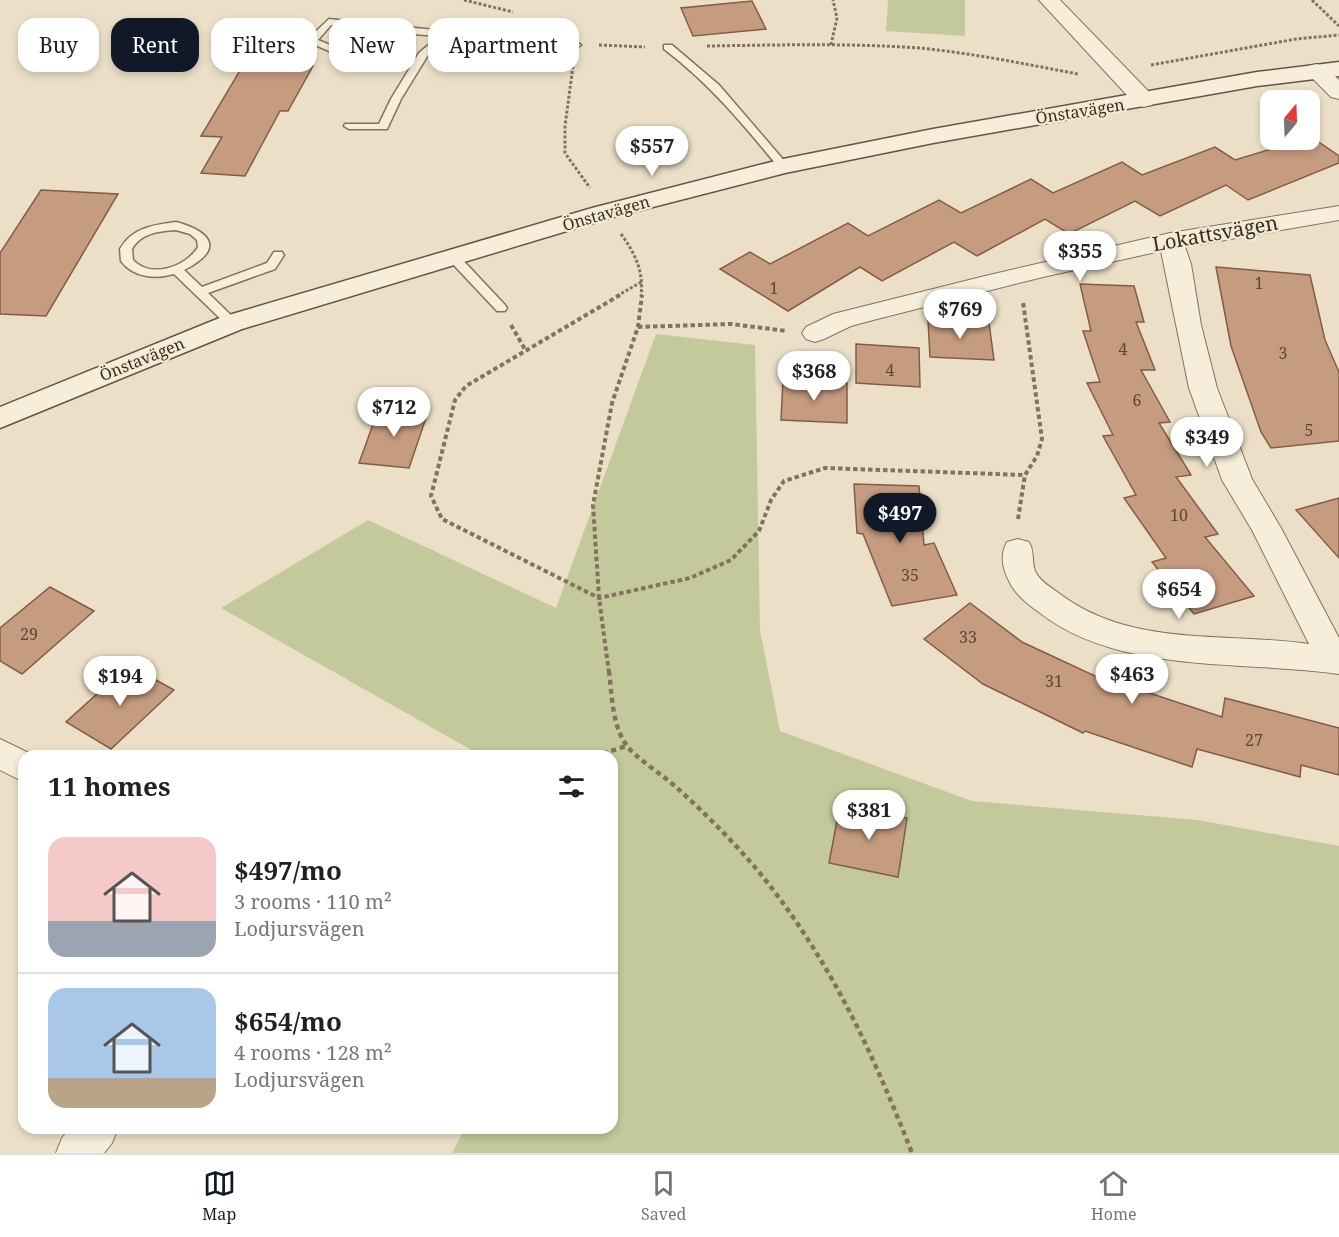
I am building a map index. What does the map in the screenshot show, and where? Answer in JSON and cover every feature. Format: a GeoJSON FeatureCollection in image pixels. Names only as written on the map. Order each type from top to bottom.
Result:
{"type":"FeatureCollection","features":[{"type":"Feature","properties":{"kind":"street"},"geometry":{"type":"LineString","coordinates":[[1049,0],[1144,100]]}},
{"type":"Feature","properties":{"kind":"street"},"geometry":{"type":"LineString","coordinates":[[1327,70],[1339,93]]}},
{"type":"Feature","properties":{"kind":"street","name":"Önstavägen"},"geometry":{"type":"LineString","coordinates":[[0,418],[232,323],[601,213],[783,166],[1055,114],[1257,79],[1327,70]]}},
{"type":"Feature","properties":{"kind":"street","name":"Lokattsvägen"},"geometry":{"type":"LineString","coordinates":[[815,333],[842,320],[1020,274],[1250,225],[1339,213]]}},
{"type":"Feature","properties":{"kind":"street"},"geometry":{"type":"LineString","coordinates":[[1170,241],[1178,264],[1188,325],[1203,388],[1237,480],[1266,528],[1336,660]]}},
{"type":"Feature","properties":{"kind":"street"},"geometry":{"type":"LineString","coordinates":[[1018,550],[1019,570],[1031,588],[1053,609],[1087,627],[1150,643],[1336,660]]}},
{"type":"Feature","properties":{"kind":"street"},"geometry":{"type":"LineString","coordinates":[[0,753],[18,764]]}},
{"type":"Feature","properties":{"kind":"street"},"geometry":{"type":"LineString","coordinates":[[76,1153],[92,1134]]}},
{"type":"Feature","properties":{"kind":"lane"},"geometry":{"type":"LineString","coordinates":[[329,22],[397,28],[380,47],[336,51],[311,41],[329,22]]}},
{"type":"Feature","properties":{"kind":"lane"},"geometry":{"type":"LineString","coordinates":[[668,47],[685,59],[735,106],[783,166]]}},
{"type":"Feature","properties":{"kind":"lane"},"geometry":{"type":"LineString","coordinates":[[349,126],[383,127],[396,99],[428,50]]}},
{"type":"Feature","properties":{"kind":"lane"},"geometry":{"type":"LineString","coordinates":[[176,226],[190,228],[200,234],[205,242],[204,251],[197,260],[177,270],[153,273],[139,271],[128,265],[124,257],[126,248],[133,239],[146,232],[176,226]]}},
{"type":"Feature","properties":{"kind":"lane"},"geometry":{"type":"LineString","coordinates":[[200,292],[271,266],[278,255]]}},
{"type":"Feature","properties":{"kind":"lane"},"geometry":{"type":"LineString","coordinates":[[454,258],[501,308]]}},
{"type":"Feature","properties":{"kind":"lane"},"geometry":{"type":"LineString","coordinates":[[177,270],[232,323]]}},
{"type":"Feature","properties":{"kind":"path"},"geometry":{"type":"LineString","coordinates":[[831,45],[837,18],[833,0]]}},
{"type":"Feature","properties":{"kind":"path"},"geometry":{"type":"LineString","coordinates":[[1312,0],[1339,26]]}},
{"type":"Feature","properties":{"kind":"path"},"geometry":{"type":"LineString","coordinates":[[572,72],[565,126],[565,153],[590,189]]}},
{"type":"Feature","properties":{"kind":"path"},"geometry":{"type":"LineString","coordinates":[[620,233],[636,257],[643,281],[638,327],[612,403],[593,505],[599,598],[616,720],[627,746],[675,786],[721,831],[766,881],[807,938],[850,1010],[879,1070],[912,1153]]}},
{"type":"Feature","properties":{"kind":"path"},"geometry":{"type":"LineString","coordinates":[[1018,550],[1018,521],[1025,475],[1037,456],[1042,439],[1020,274]]}},
{"type":"Feature","properties":{"kind":"path"},"geometry":{"type":"LineString","coordinates":[[643,281],[466,386],[455,400],[431,496],[442,519],[599,598],[690,578],[731,560],[759,531],[771,500],[784,481],[825,468],[1025,475]]}},
{"type":"Feature","properties":{"kind":"path"},"geometry":{"type":"LineString","coordinates":[[638,327],[731,324],[815,333]]}},
{"type":"Feature","properties":{"kind":"path"},"geometry":{"type":"LineString","coordinates":[[614,750],[627,746]]}},
{"type":"Feature","properties":{"kind":"green space"},"geometry":{"type":"Polygon","coordinates":[[[888,0],[965,0],[965,36],[886,31],[888,0]]]}},
{"type":"Feature","properties":{"kind":"green space"},"geometry":{"type":"Polygon","coordinates":[[[656,334],[755,345],[760,630],[780,731],[972,801],[1198,820],[1339,846],[1339,1153],[452,1153],[462,1134],[618,1134],[618,750],[471,750],[221,608],[368,520],[556,608],[656,334]]]}},
{"type":"Feature","properties":{"kind":"building"},"geometry":{"type":"Polygon","coordinates":[[[752,1],[766,29],[693,36],[681,8],[752,1]]]}},
{"type":"Feature","properties":{"kind":"building"},"geometry":{"type":"Polygon","coordinates":[[[239,72],[310,72],[288,111],[280,111],[245,176],[201,173],[222,137],[201,136],[239,72]]]}},
{"type":"Feature","properties":{"kind":"building"},"geometry":{"type":"Polygon","coordinates":[[[1320,143],[1339,156],[1339,163],[1248,200],[1226,185],[1160,216],[1135,201],[1069,234],[1045,219],[977,256],[954,242],[882,281],[860,267],[788,311],[720,269],[750,252],[770,264],[848,223],[868,236],[939,200],[961,213],[1031,179],[1053,193],[1122,162],[1142,175],[1215,147],[1235,160],[1268,150],[1320,150],[1320,143]]]}},
{"type":"Feature","properties":{"kind":"building"},"geometry":{"type":"Polygon","coordinates":[[[41,190],[118,194],[46,316],[0,314],[0,253],[41,190]]]}},
{"type":"Feature","properties":{"kind":"building"},"geometry":{"type":"Polygon","coordinates":[[[1216,267],[1310,275],[1325,340],[1339,372],[1339,441],[1271,448],[1261,432],[1231,346],[1216,267]]]}},
{"type":"Feature","properties":{"kind":"building"},"geometry":{"type":"Polygon","coordinates":[[[1080,284],[1134,286],[1144,322],[1136,322],[1155,370],[1141,370],[1170,422],[1159,423],[1191,475],[1176,477],[1218,534],[1205,537],[1254,596],[1194,614],[1152,562],[1166,558],[1124,498],[1136,495],[1103,436],[1113,435],[1087,383],[1100,382],[1083,331],[1091,331],[1080,284]]]}},
{"type":"Feature","properties":{"kind":"building"},"geometry":{"type":"Polygon","coordinates":[[[928,320],[989,323],[994,360],[930,357],[928,320]]]}},
{"type":"Feature","properties":{"kind":"building"},"geometry":{"type":"Polygon","coordinates":[[[856,344],[919,348],[920,387],[856,383],[856,344]]]}},
{"type":"Feature","properties":{"kind":"building"},"geometry":{"type":"Polygon","coordinates":[[[783,380],[847,383],[847,423],[781,420],[783,380]]]}},
{"type":"Feature","properties":{"kind":"building"},"geometry":{"type":"Polygon","coordinates":[[[379,408],[428,412],[409,468],[359,463],[379,408]]]}},
{"type":"Feature","properties":{"kind":"building"},"geometry":{"type":"Polygon","coordinates":[[[854,484],[919,486],[924,545],[934,543],[957,595],[892,606],[863,534],[857,533],[854,484]]]}},
{"type":"Feature","properties":{"kind":"building"},"geometry":{"type":"Polygon","coordinates":[[[1339,498],[1339,558],[1296,510],[1339,498]]]}},
{"type":"Feature","properties":{"kind":"building"},"geometry":{"type":"Polygon","coordinates":[[[50,587],[94,611],[22,674],[0,661],[0,628],[50,587]]]}},
{"type":"Feature","properties":{"kind":"building"},"geometry":{"type":"Polygon","coordinates":[[[970,603],[1022,642],[1127,691],[1128,686],[1222,717],[1225,698],[1339,728],[1339,775],[1301,765],[1300,777],[1197,749],[1192,767],[1085,731],[1083,733],[983,684],[924,639],[970,603]]]}},
{"type":"Feature","properties":{"kind":"building"},"geometry":{"type":"Polygon","coordinates":[[[129,665],[174,690],[111,749],[66,722],[129,665]]]}},
{"type":"Feature","properties":{"kind":"building"},"geometry":{"type":"Polygon","coordinates":[[[840,805],[907,818],[898,877],[829,863],[840,805]]]}}]}
